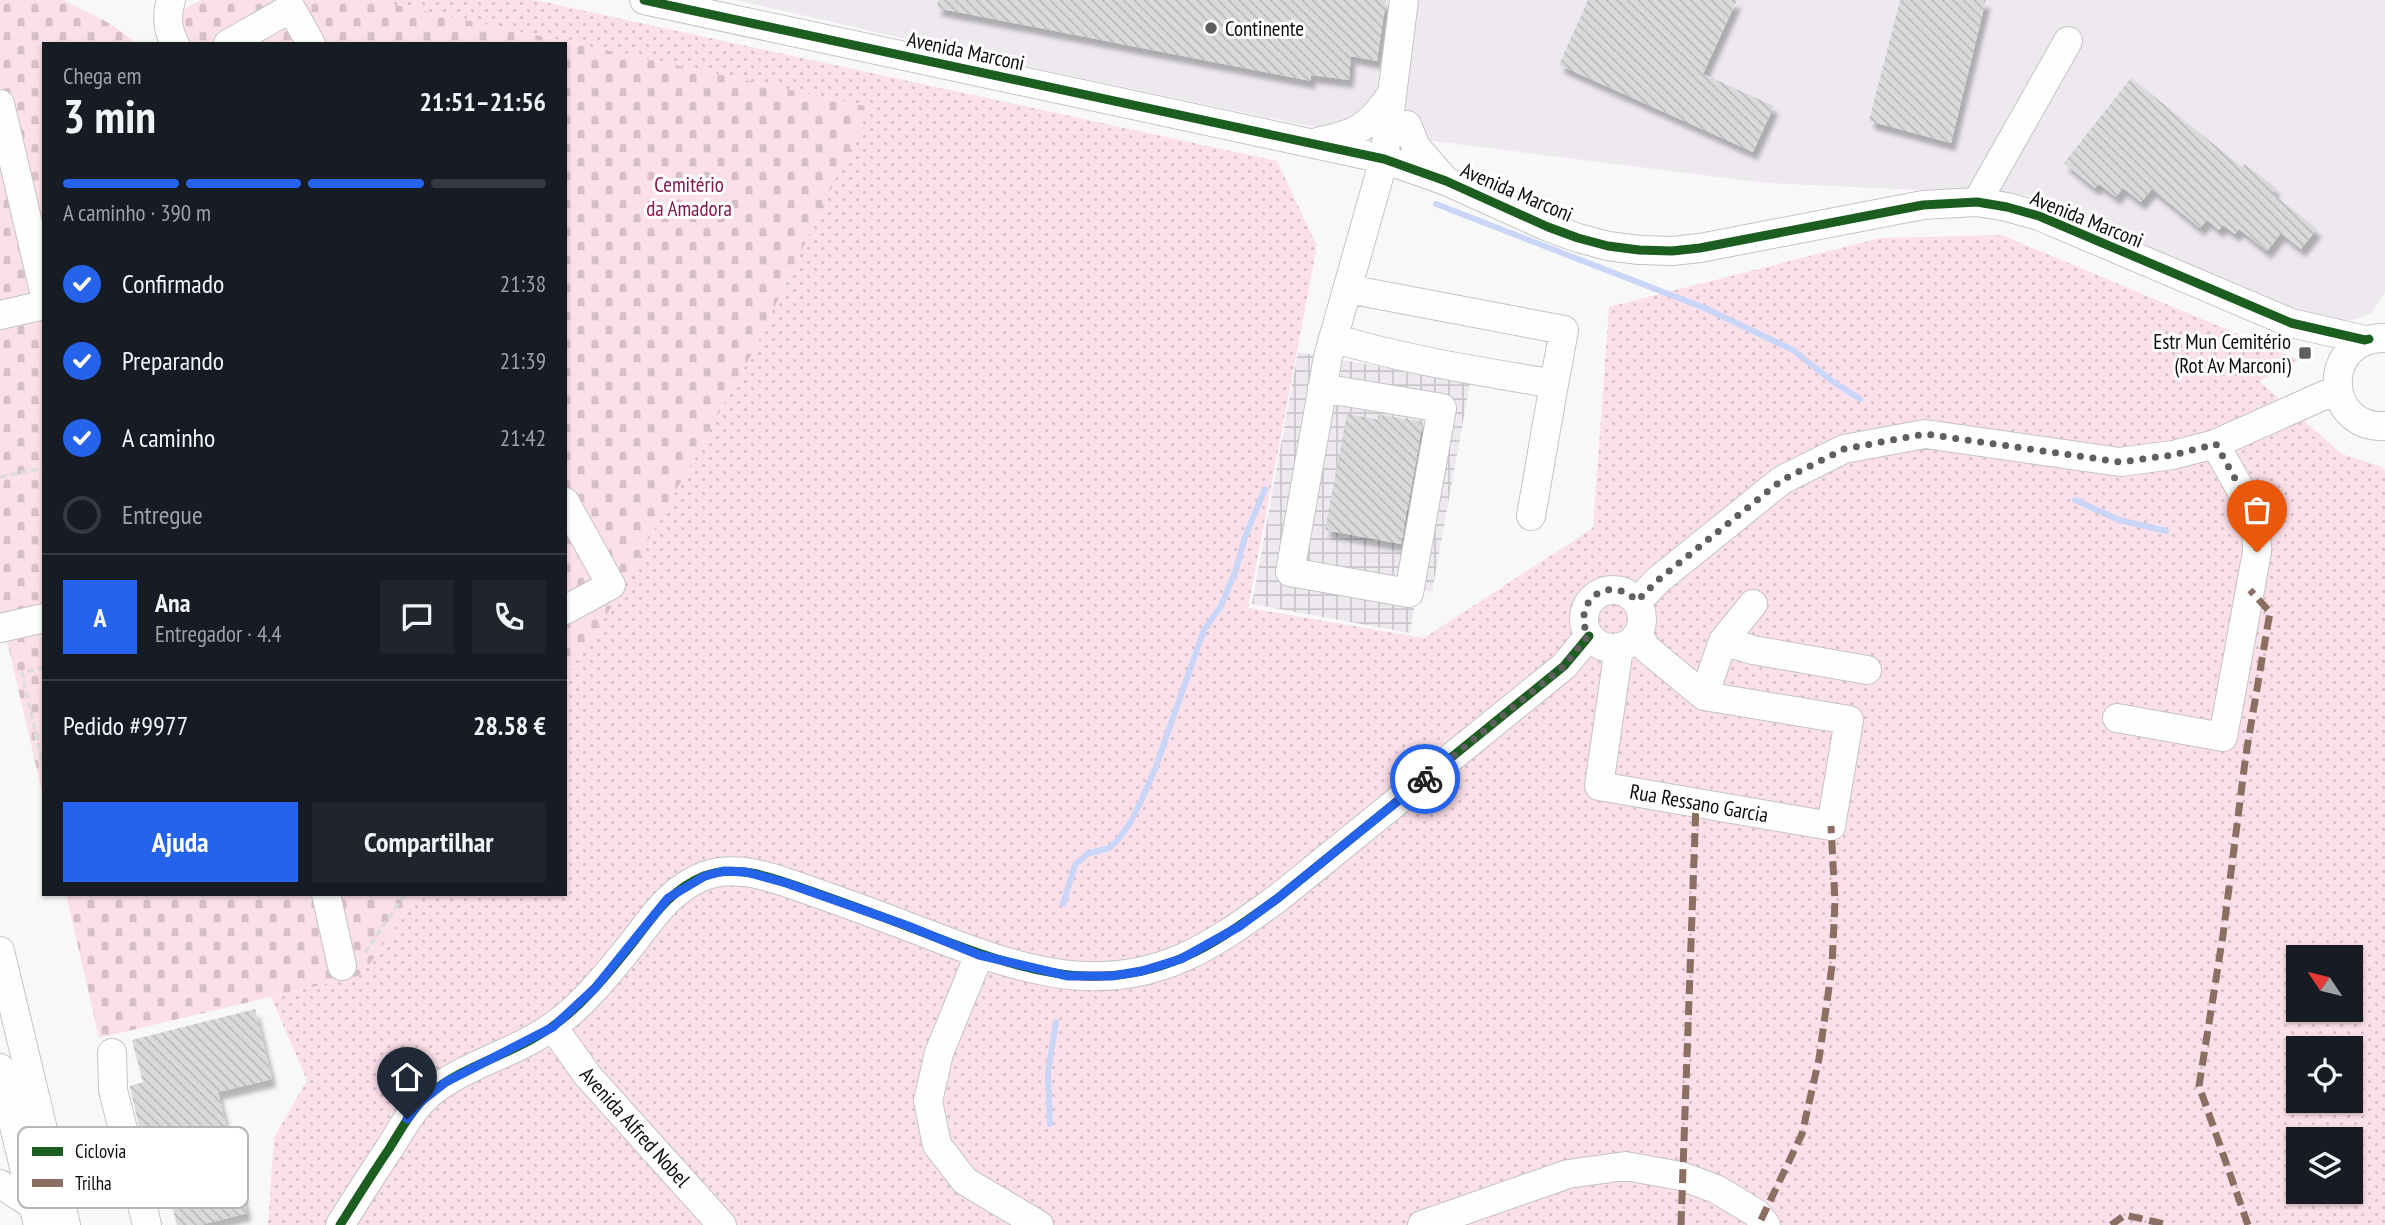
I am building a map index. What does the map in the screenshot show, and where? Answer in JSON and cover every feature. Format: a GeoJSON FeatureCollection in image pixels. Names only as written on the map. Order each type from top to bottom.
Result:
{"type":"FeatureCollection","features":[{"type":"Feature","properties":{"kind":"street"},"geometry":{"type":"LineString","coordinates":[[171,0],[167,13],[169,33],[174,42]]}},
{"type":"Feature","properties":{"kind":"street","name":"Avenida Marconi"},"geometry":{"type":"LineString","coordinates":[[644,0],[1384,159],[1446,181],[1548,227],[1608,246],[1672,251],[1923,205],[1977,202],[2039,216],[2291,323],[2376,334]]}},
{"type":"Feature","properties":{"kind":"street"},"geometry":{"type":"LineString","coordinates":[[1404,0],[1384,159],[1333,338],[1290,572],[1409,593],[1450,366]]}},
{"type":"Feature","properties":{"kind":"street"},"geometry":{"type":"LineString","coordinates":[[1384,159],[1406,125],[1423,0]]}},
{"type":"Feature","properties":{"kind":"street"},"geometry":{"type":"LineString","coordinates":[[232,42],[291,8],[310,42]]}},
{"type":"Feature","properties":{"kind":"street"},"geometry":{"type":"LineString","coordinates":[[1977,202],[2068,41]]}},
{"type":"Feature","properties":{"kind":"street"},"geometry":{"type":"LineString","coordinates":[[1311,142],[1346,136],[1357,131],[1373,120],[1391,95]]}},
{"type":"Feature","properties":{"kind":"street"},"geometry":{"type":"LineString","coordinates":[[0,103],[42,282]]}},
{"type":"Feature","properties":{"kind":"street"},"geometry":{"type":"LineString","coordinates":[[1406,125],[1416,147],[1446,181]]}},
{"type":"Feature","properties":{"kind":"street"},"geometry":{"type":"LineString","coordinates":[[1348,289],[1564,330],[1531,516]]}},
{"type":"Feature","properties":{"kind":"street"},"geometry":{"type":"LineString","coordinates":[[0,316],[42,306]]}},
{"type":"Feature","properties":{"kind":"street","name":"Avenida Marconi"},"geometry":{"type":"LineString","coordinates":[[2291,323],[2321,350],[2338,380],[2342,402],[2350,414],[2363,422],[2385,426]]}},
{"type":"Feature","properties":{"kind":"street"},"geometry":{"type":"LineString","coordinates":[[1637,601],[1658,580],[1782,480],[1844,449],[1925,434],[2120,462],[2173,455],[2216,444],[2338,380],[2344,359],[2353,348],[2376,334]]}},
{"type":"Feature","properties":{"kind":"street"},"geometry":{"type":"LineString","coordinates":[[1333,338],[1365,348],[1450,366],[1554,384]]}},
{"type":"Feature","properties":{"kind":"street"},"geometry":{"type":"LineString","coordinates":[[1322,388],[1442,408]]}},
{"type":"Feature","properties":{"kind":"street"},"geometry":{"type":"LineString","coordinates":[[2117,718],[2223,737],[2257,552],[2256,517],[2216,444]]}},
{"type":"Feature","properties":{"kind":"street"},"geometry":{"type":"LineString","coordinates":[[567,506],[611,585],[567,609]]}},
{"type":"Feature","properties":{"kind":"street"},"geometry":{"type":"LineString","coordinates":[[1629,641],[1642,618],[1637,601],[1622,591],[1613,589],[1595,595],[1589,601],[1583,619],[1588,636],[1602,647],[1629,641],[1646,648],[1704,696],[1723,641],[1753,604]]}},
{"type":"Feature","properties":{"kind":"street"},"geometry":{"type":"LineString","coordinates":[[0,628],[42,618]]}},
{"type":"Feature","properties":{"kind":"street"},"geometry":{"type":"LineString","coordinates":[[340,1225],[407,1119],[430,1093],[446,1082],[553,1027],[595,988],[668,898],[705,876],[724,871],[746,872],[786,883],[908,926],[979,955],[1068,976],[1112,976],[1142,971],[1181,959],[1208,945],[1278,898],[1564,666],[1588,636]]}},
{"type":"Feature","properties":{"kind":"street","name":"Rua Ressano Garcia"},"geometry":{"type":"LineString","coordinates":[[1629,641],[1599,786],[1831,826],[1849,720],[1704,696]]}},
{"type":"Feature","properties":{"kind":"street"},"geometry":{"type":"LineString","coordinates":[[1723,641],[1753,650],[1867,670]]}},
{"type":"Feature","properties":{"kind":"street"},"geometry":{"type":"LineString","coordinates":[[326,896],[342,966]]}},
{"type":"Feature","properties":{"kind":"street"},"geometry":{"type":"LineString","coordinates":[[0,951],[42,1127]]}},
{"type":"Feature","properties":{"kind":"street"},"geometry":{"type":"LineString","coordinates":[[979,955],[939,1052],[933,1077],[928,1101],[937,1145],[965,1181],[1039,1225]]}},
{"type":"Feature","properties":{"kind":"street","name":"Avenida Alfred Nobel"},"geometry":{"type":"LineString","coordinates":[[553,1027],[588,1076],[722,1225]]}},
{"type":"Feature","properties":{"kind":"street"},"geometry":{"type":"LineString","coordinates":[[112,1053],[113,1090],[122,1127]]}},
{"type":"Feature","properties":{"kind":"street"},"geometry":{"type":"LineString","coordinates":[[2,1087],[18,1147]]}},
{"type":"Feature","properties":{"kind":"street"},"geometry":{"type":"LineString","coordinates":[[1422,1225],[1568,1174],[1625,1166],[1681,1176],[1716,1189],[1756,1213],[1766,1225]]}},
{"type":"Feature","properties":{"kind":"street"},"geometry":{"type":"LineString","coordinates":[[0,1184],[18,1200]]}},
{"type":"Feature","properties":{"kind":"street"},"geometry":{"type":"LineString","coordinates":[[143,1208],[147,1225]]}},
{"type":"Feature","properties":{"kind":"path"},"geometry":{"type":"LineString","coordinates":[[0,477],[42,468]]}},
{"type":"Feature","properties":{"kind":"path"},"geometry":{"type":"LineString","coordinates":[[42,668],[22,673],[42,761]]}},
{"type":"Feature","properties":{"kind":"path"},"geometry":{"type":"LineString","coordinates":[[342,966],[359,961],[404,896]]}},
{"type":"Feature","properties":{"kind":"shaded area"},"geometry":{"type":"Polygon","coordinates":[[[736,0],[2385,0],[2385,292],[2371,313],[2357,319],[2320,321],[2026,195],[1767,183],[1298,124],[988,58],[736,0]]]}},
{"type":"Feature","properties":{"kind":"shaded area"},"geometry":{"type":"Polygon","coordinates":[[[1298,352],[1470,383],[1432,592],[1417,590],[1410,633],[1252,604],[1298,352]]]}},
{"type":"Feature","properties":{"kind":"green space"},"geometry":{"type":"Polygon","coordinates":[[[0,0],[63,0],[111,24],[135,42],[42,42],[42,791],[0,611],[0,0]]]}},
{"type":"Feature","properties":{"kind":"green space","name":"Cemitério da Amadora"},"geometry":{"type":"Polygon","coordinates":[[[201,0],[373,0],[870,107],[755,348],[610,609],[567,675],[567,42],[183,42],[188,39],[178,12],[201,0]]]}},
{"type":"Feature","properties":{"kind":"green space"},"geometry":{"type":"Polygon","coordinates":[[[373,0],[535,0],[1277,161],[1317,246],[1248,608],[1424,638],[1593,528],[1609,307],[1880,238],[2002,235],[2299,360],[2259,381],[2342,454],[2382,467],[2385,471],[2385,1225],[268,1225],[274,1138],[307,1080],[271,997],[362,975],[417,896],[567,896],[567,675],[610,609],[755,348],[869,107],[373,0]]]}},
{"type":"Feature","properties":{"kind":"green space"},"geometry":{"type":"Polygon","coordinates":[[[66,896],[417,896],[362,975],[99,1038],[66,896]]]}},
{"type":"Feature","properties":{"kind":"building","name":"Continente"},"geometry":{"type":"Polygon","coordinates":[[[938,0],[1386,0],[1377,61],[1351,56],[1349,80],[1311,75],[1311,81],[937,8],[938,0]]]}},
{"type":"Feature","properties":{"kind":"building"},"geometry":{"type":"Polygon","coordinates":[[[1588,0],[1737,0],[1703,74],[1774,106],[1753,152],[1559,65],[1588,0]]]}},
{"type":"Feature","properties":{"kind":"building"},"geometry":{"type":"Polygon","coordinates":[[[1900,0],[1986,0],[1951,143],[1869,121],[1900,0]]]}},
{"type":"Feature","properties":{"kind":"building"},"geometry":{"type":"Polygon","coordinates":[[[2131,78],[2242,167],[2245,164],[2276,188],[2272,193],[2317,229],[2301,249],[2281,233],[2267,251],[2239,229],[2235,234],[2223,225],[2219,230],[2207,220],[2200,228],[2152,189],[2141,202],[2123,188],[2116,197],[2099,184],[2095,188],[2064,163],[2131,78]]]}},
{"type":"Feature","properties":{"kind":"building"},"geometry":{"type":"Polygon","coordinates":[[[1347,414],[1380,420],[1381,415],[1423,422],[1401,544],[1325,530],[1347,414]]]}},
{"type":"Feature","properties":{"kind":"building"},"geometry":{"type":"Polygon","coordinates":[[[255,1009],[272,1079],[218,1092],[226,1127],[139,1127],[130,1086],[143,1082],[132,1040],[255,1009]]]}},
{"type":"Feature","properties":{"kind":"building"},"geometry":{"type":"Polygon","coordinates":[[[173,1208],[246,1208],[247,1213],[200,1225],[177,1225],[173,1208]]]}},
{"type":"Feature","properties":{"kind":"waterway"},"geometry":{"type":"LineString","coordinates":[[1436,204],[1707,309],[1793,350],[1860,399]]}},
{"type":"Feature","properties":{"kind":"waterway"},"geometry":{"type":"LineString","coordinates":[[1063,904],[1075,865],[1087,854],[1109,848],[1116,842],[1129,825],[1142,799],[1204,630],[1221,606],[1265,489]]}},
{"type":"Feature","properties":{"kind":"waterway"},"geometry":{"type":"LineString","coordinates":[[2075,500],[2119,520],[2166,531]]}},
{"type":"Feature","properties":{"kind":"waterway"},"geometry":{"type":"LineString","coordinates":[[1050,1124],[1048,1072],[1056,1022]]}},
{"type":"Feature","properties":{"kind":"marked path"},"geometry":{"type":"LineString","coordinates":[[2248,1225],[2199,1086],[2223,935],[2246,754],[2270,612],[2250,590]]}},
{"type":"Feature","properties":{"kind":"marked path"},"geometry":{"type":"LineString","coordinates":[[1681,1225],[1696,803]]}},
{"type":"Feature","properties":{"kind":"marked path"},"geometry":{"type":"LineString","coordinates":[[1761,1220],[1802,1134],[1819,1059],[1832,966],[1835,901],[1831,826]]}},
{"type":"Feature","properties":{"kind":"marked path"},"geometry":{"type":"LineString","coordinates":[[2111,1225],[2125,1215],[2169,1225]]}},
{"type":"Feature","properties":{"kind":"cycle path"},"geometry":{"type":"LineString","coordinates":[[644,0],[1384,159],[1446,181],[1548,227],[1608,246],[1672,251],[1923,205],[1977,202],[2007,207],[2039,216],[2291,323],[2369,339]]}},
{"type":"Feature","properties":{"kind":"cycle path"},"geometry":{"type":"LineString","coordinates":[[340,1225],[407,1120],[429,1094],[458,1075],[538,1036],[564,1018],[602,980],[670,898],[691,882],[717,872],[730,871],[770,877],[976,952],[1044,971],[1078,976],[1112,976],[1147,970],[1182,958],[1207,945],[1232,931],[1278,898],[1564,666],[1589,636]]}},
{"type":"Feature","properties":{"kind":"way so far"},"geometry":{"type":"LineString","coordinates":[[1425,779],[1564,666],[1588,636],[1583,619],[1589,601],[1595,595],[1613,589],[1630,595],[1637,601],[1658,580],[1782,480],[1844,449],[1925,434],[2120,462],[2173,455],[2216,444],[2256,517],[2257,552]]}},
{"type":"Feature","properties":{"kind":"place","name":"Continente"},"geometry":{"type":"Point","coordinates":[1211,28]}},
{"type":"Feature","properties":{"kind":"place","name":"Estr Mun Cemitério (Rot Av Marconi)"},"geometry":{"type":"Point","coordinates":[2305,353]}},
{"type":"Feature","properties":{"kind":"route"},"geometry":{"type":"LineString","coordinates":[[407,1119],[419,1103],[446,1082],[553,1027],[595,988],[668,898],[705,876],[724,871],[746,872],[786,883],[908,926],[979,955],[1068,976],[1112,976],[1142,971],[1181,959],[1240,926],[1425,779]]}}]}
